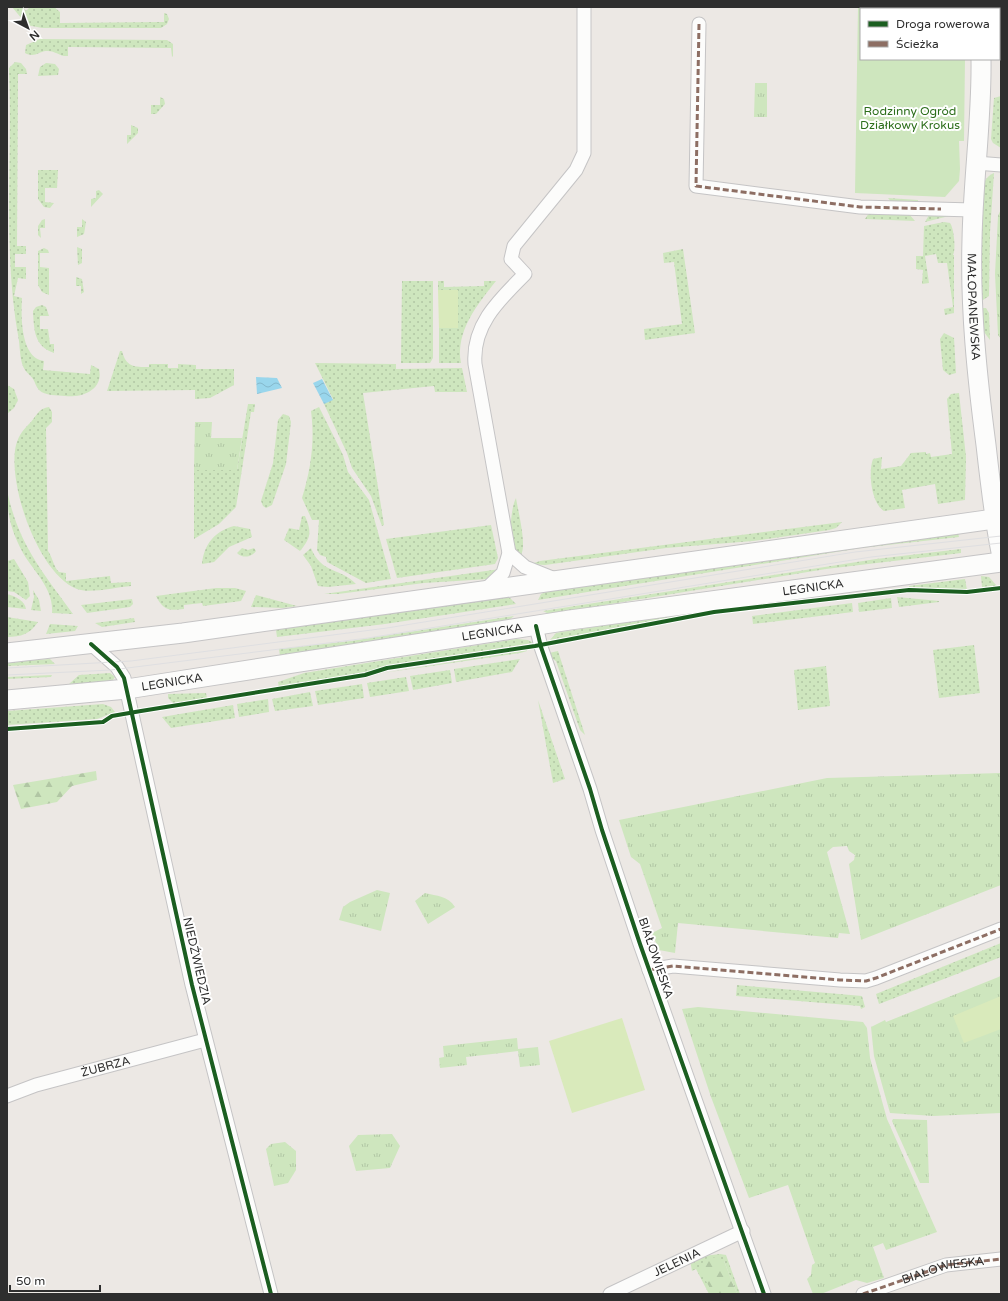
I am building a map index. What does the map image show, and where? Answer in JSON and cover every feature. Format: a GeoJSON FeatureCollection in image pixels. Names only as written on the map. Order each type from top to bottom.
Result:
{"type":"FeatureCollection","features":[{"type":"Feature","properties":{"kind":"main road","name":"MAŁOPANEWSKA"},"geometry":{"type":"LineString","coordinates":[[980,60],[972,256],[974,342],[998,518],[1001,552]]}},
{"type":"Feature","properties":{"kind":"main road"},"geometry":{"type":"LineString","coordinates":[[7,653],[183,633],[998,518]]}},
{"type":"Feature","properties":{"kind":"main road","name":"LEGNICKA"},"geometry":{"type":"LineString","coordinates":[[7,700],[127,689],[737,596],[1001,562]]}},
{"type":"Feature","properties":{"kind":"street"},"geometry":{"type":"LineString","coordinates":[[484,591],[503,573],[509,553],[474,352],[479,330],[508,291],[525,274],[512,259],[514,246],[576,170],[584,153],[584,7]]}},
{"type":"Feature","properties":{"kind":"street"},"geometry":{"type":"LineString","coordinates":[[699,24],[696,186],[860,207],[974,210]]}},
{"type":"Feature","properties":{"kind":"street"},"geometry":{"type":"LineString","coordinates":[[976,163],[1001,165]]}},
{"type":"Feature","properties":{"kind":"street"},"geometry":{"type":"LineString","coordinates":[[509,553],[525,567],[559,581]]}},
{"type":"Feature","properties":{"kind":"street","name":"BIAŁOWIESKA"},"geometry":{"type":"LineString","coordinates":[[536,626],[541,648],[649,970],[743,1231],[764,1294]]}},
{"type":"Feature","properties":{"kind":"street","name":"NIEDŹWIEDZIA"},"geometry":{"type":"LineString","coordinates":[[91,644],[117,666],[124,678],[205,1040],[271,1294]]}},
{"type":"Feature","properties":{"kind":"street","name":"BIAŁOWIESKA"},"geometry":{"type":"LineString","coordinates":[[649,970],[673,966],[840,980],[866,980],[1001,929]]}},
{"type":"Feature","properties":{"kind":"street","name":"ŻUBRZA"},"geometry":{"type":"LineString","coordinates":[[7,1096],[36,1085],[205,1040]]}},
{"type":"Feature","properties":{"kind":"street","name":"JELENIA"},"geometry":{"type":"LineString","coordinates":[[610,1294],[743,1231]]}},
{"type":"Feature","properties":{"kind":"street","name":"BIAŁOWIESKA"},"geometry":{"type":"LineString","coordinates":[[863,1294],[946,1265],[1001,1259]]}},
{"type":"Feature","properties":{"kind":"green space"},"geometry":{"type":"Polygon","coordinates":[[[12,7],[23,7],[26,11],[30,7],[54,7],[60,12],[60,23],[164,22],[164,13],[167,14],[169,19],[167,24],[161,28],[42,28],[27,25],[12,7]]]}},
{"type":"Feature","properties":{"kind":"green space","name":"Rodzinny Ogród Działkowy Krokus"},"geometry":{"type":"Polygon","coordinates":[[[858,7],[960,7],[860,8],[860,60],[965,60],[964,141],[959,141],[959,181],[945,197],[855,193],[858,7]]]}},
{"type":"Feature","properties":{"kind":"green space"},"geometry":{"type":"Polygon","coordinates":[[[40,39],[167,40],[173,44],[173,56],[172,57],[171,48],[68,47],[68,56],[62,56],[55,52],[49,51],[33,55],[25,53],[26,45],[40,39]]]}},
{"type":"Feature","properties":{"kind":"green space"},"geometry":{"type":"Polygon","coordinates":[[[15,62],[21,63],[26,69],[27,74],[18,74],[17,246],[26,246],[26,254],[15,254],[15,267],[26,267],[26,279],[18,278],[14,296],[22,298],[22,325],[26,344],[30,352],[36,358],[44,361],[43,370],[90,374],[91,365],[99,369],[100,376],[95,387],[78,396],[55,395],[42,392],[38,389],[32,378],[23,367],[21,360],[14,307],[9,239],[9,68],[15,62]]]}},
{"type":"Feature","properties":{"kind":"green space"},"geometry":{"type":"Polygon","coordinates":[[[46,63],[55,64],[59,69],[58,75],[38,76],[40,67],[46,63]]]}},
{"type":"Feature","properties":{"kind":"green space"},"geometry":{"type":"Polygon","coordinates":[[[755,83],[767,83],[767,117],[754,117],[755,83]]]}},
{"type":"Feature","properties":{"kind":"green space"},"geometry":{"type":"Polygon","coordinates":[[[1001,96],[1001,148],[993,143],[991,139],[994,98],[1001,96]]]}},
{"type":"Feature","properties":{"kind":"green space"},"geometry":{"type":"Polygon","coordinates":[[[160,97],[164,99],[165,104],[156,114],[151,114],[151,105],[160,105],[160,97]]]}},
{"type":"Feature","properties":{"kind":"green space"},"geometry":{"type":"Polygon","coordinates":[[[131,125],[138,128],[138,133],[127,144],[127,135],[131,135],[131,125]]]}},
{"type":"Feature","properties":{"kind":"green space"},"geometry":{"type":"Polygon","coordinates":[[[38,170],[58,170],[57,188],[45,188],[45,202],[54,203],[50,208],[44,207],[38,199],[38,170]]]}},
{"type":"Feature","properties":{"kind":"green space"},"geometry":{"type":"Polygon","coordinates":[[[994,173],[990,232],[989,296],[983,300],[980,281],[980,226],[982,195],[985,180],[994,173]]]}},
{"type":"Feature","properties":{"kind":"green space"},"geometry":{"type":"Polygon","coordinates":[[[99,190],[103,194],[91,207],[91,199],[96,198],[96,191],[99,190]]]}},
{"type":"Feature","properties":{"kind":"green space"},"geometry":{"type":"Polygon","coordinates":[[[888,198],[918,200],[918,202],[916,204],[892,203],[888,198]]]}},
{"type":"Feature","properties":{"kind":"green space"},"geometry":{"type":"Polygon","coordinates":[[[1001,209],[1001,339],[998,335],[995,274],[998,216],[1001,209]]]}},
{"type":"Feature","properties":{"kind":"green space"},"geometry":{"type":"Polygon","coordinates":[[[869,213],[909,214],[915,221],[865,219],[869,213]]]}},
{"type":"Feature","properties":{"kind":"green space"},"geometry":{"type":"Polygon","coordinates":[[[929,215],[949,216],[925,222],[929,215]]]}},
{"type":"Feature","properties":{"kind":"green space"},"geometry":{"type":"Polygon","coordinates":[[[45,219],[45,228],[40,228],[41,238],[38,235],[38,226],[42,220],[45,219]]]}},
{"type":"Feature","properties":{"kind":"green space"},"geometry":{"type":"Polygon","coordinates":[[[82,219],[86,222],[84,234],[77,237],[77,227],[82,227],[82,219]]]}},
{"type":"Feature","properties":{"kind":"green space"},"geometry":{"type":"Polygon","coordinates":[[[944,222],[950,223],[954,244],[954,313],[945,315],[944,309],[953,307],[947,263],[938,263],[936,254],[925,256],[929,283],[922,284],[923,270],[916,269],[916,256],[923,256],[924,226],[944,222]]]}},
{"type":"Feature","properties":{"kind":"green space"},"geometry":{"type":"Polygon","coordinates":[[[77,247],[82,249],[82,263],[78,265],[77,247]]]}},
{"type":"Feature","properties":{"kind":"green space"},"geometry":{"type":"Polygon","coordinates":[[[44,248],[48,250],[49,253],[40,253],[40,267],[49,268],[49,295],[42,292],[38,285],[38,251],[44,248]]]}},
{"type":"Feature","properties":{"kind":"green space"},"geometry":{"type":"Polygon","coordinates":[[[683,249],[695,333],[645,340],[644,329],[682,324],[674,262],[664,263],[663,253],[683,249]]]}},
{"type":"Feature","properties":{"kind":"green space"},"geometry":{"type":"Polygon","coordinates":[[[76,277],[82,279],[84,292],[81,294],[81,286],[76,286],[76,277]]]}},
{"type":"Feature","properties":{"kind":"green space"},"geometry":{"type":"Polygon","coordinates":[[[402,281],[433,281],[433,358],[430,363],[401,363],[402,281]]]}},
{"type":"Feature","properties":{"kind":"green space"},"geometry":{"type":"Polygon","coordinates":[[[438,281],[444,281],[444,287],[484,286],[484,281],[496,281],[475,309],[465,329],[461,340],[461,363],[439,363],[439,328],[458,328],[458,290],[438,290],[438,281]]]}},
{"type":"Feature","properties":{"kind":"green space"},"geometry":{"type":"Polygon","coordinates":[[[438,290],[458,290],[458,328],[439,328],[438,290]]]}},
{"type":"Feature","properties":{"kind":"green space"},"geometry":{"type":"Polygon","coordinates":[[[42,305],[46,307],[49,316],[40,316],[40,329],[48,329],[50,344],[54,344],[54,353],[42,346],[36,336],[33,311],[36,307],[42,305]]]}},
{"type":"Feature","properties":{"kind":"green space"},"geometry":{"type":"Polygon","coordinates":[[[982,308],[986,308],[989,313],[990,340],[984,332],[982,308]]]}},
{"type":"Feature","properties":{"kind":"green space"},"geometry":{"type":"Polygon","coordinates":[[[944,333],[954,338],[956,373],[949,375],[943,370],[940,339],[944,333]]]}},
{"type":"Feature","properties":{"kind":"green space"},"geometry":{"type":"Polygon","coordinates":[[[120,351],[122,351],[128,363],[139,367],[149,367],[149,364],[168,364],[168,368],[178,368],[178,364],[196,365],[196,369],[234,369],[234,385],[210,398],[195,399],[195,390],[107,391],[120,351]]]}},
{"type":"Feature","properties":{"kind":"green space"},"geometry":{"type":"Polygon","coordinates":[[[315,363],[396,364],[396,369],[462,368],[467,392],[435,392],[434,386],[363,393],[384,525],[382,526],[371,496],[352,468],[347,453],[324,404],[333,399],[315,363]]]}},
{"type":"Feature","properties":{"kind":"green space"},"geometry":{"type":"Polygon","coordinates":[[[7,385],[14,389],[18,400],[14,408],[7,414],[7,385]]]}},
{"type":"Feature","properties":{"kind":"green space"},"geometry":{"type":"Polygon","coordinates":[[[959,393],[966,457],[965,500],[938,504],[935,484],[902,490],[905,508],[884,511],[876,501],[873,494],[871,471],[873,459],[882,457],[881,469],[901,466],[911,453],[926,452],[926,454],[930,453],[931,457],[952,454],[947,399],[951,394],[959,393]]]}},
{"type":"Feature","properties":{"kind":"green space"},"geometry":{"type":"Polygon","coordinates":[[[248,404],[255,404],[254,412],[251,412],[236,507],[219,524],[194,539],[194,470],[237,470],[248,404]]]}},
{"type":"Feature","properties":{"kind":"green space"},"geometry":{"type":"Polygon","coordinates":[[[49,407],[52,412],[52,422],[46,428],[48,551],[54,565],[59,572],[66,573],[66,581],[110,576],[111,583],[131,582],[131,586],[96,591],[77,589],[63,580],[50,566],[38,547],[28,526],[16,481],[14,461],[16,445],[24,429],[38,413],[49,407]]]}},
{"type":"Feature","properties":{"kind":"green space"},"geometry":{"type":"Polygon","coordinates":[[[319,407],[343,455],[348,472],[369,500],[391,579],[366,583],[327,562],[326,557],[320,555],[317,550],[319,520],[312,520],[302,498],[308,476],[311,455],[313,433],[311,411],[319,407]]]}},
{"type":"Feature","properties":{"kind":"green space"},"geometry":{"type":"Polygon","coordinates":[[[283,414],[289,416],[291,422],[286,464],[272,505],[266,508],[263,506],[261,501],[273,463],[278,420],[283,414]]]}},
{"type":"Feature","properties":{"kind":"green space"},"geometry":{"type":"Polygon","coordinates":[[[195,422],[212,422],[211,438],[242,438],[237,470],[194,470],[195,422]]]}},
{"type":"Feature","properties":{"kind":"green space"},"geometry":{"type":"Polygon","coordinates":[[[7,490],[18,526],[32,556],[73,614],[52,613],[52,604],[47,588],[27,560],[15,537],[9,515],[7,490]]]}},
{"type":"Feature","properties":{"kind":"green space"},"geometry":{"type":"Polygon","coordinates":[[[516,498],[523,536],[523,550],[521,555],[516,551],[512,544],[511,538],[512,515],[516,498]]]}},
{"type":"Feature","properties":{"kind":"green space"},"geometry":{"type":"Polygon","coordinates":[[[302,516],[305,516],[309,526],[309,535],[300,551],[284,540],[289,528],[299,530],[302,516]]]}},
{"type":"Feature","properties":{"kind":"green space"},"geometry":{"type":"Polygon","coordinates":[[[842,522],[836,528],[829,530],[753,541],[666,548],[545,565],[531,564],[540,561],[842,522]]]}},
{"type":"Feature","properties":{"kind":"green space"},"geometry":{"type":"Polygon","coordinates":[[[491,525],[498,558],[495,564],[397,578],[386,539],[491,525]]]}},
{"type":"Feature","properties":{"kind":"green space"},"geometry":{"type":"Polygon","coordinates":[[[234,526],[250,529],[252,537],[229,547],[214,562],[202,564],[205,550],[212,539],[221,531],[234,526]]]}},
{"type":"Feature","properties":{"kind":"green space"},"geometry":{"type":"Polygon","coordinates":[[[958,533],[959,537],[861,548],[538,600],[541,594],[548,591],[958,533]]]}},
{"type":"Feature","properties":{"kind":"green space"},"geometry":{"type":"Polygon","coordinates":[[[242,548],[248,550],[254,548],[256,551],[250,556],[245,557],[237,553],[242,548]]]}},
{"type":"Feature","properties":{"kind":"green space"},"geometry":{"type":"Polygon","coordinates":[[[311,548],[320,562],[351,579],[356,584],[328,587],[318,586],[311,566],[303,555],[311,548]]]}},
{"type":"Feature","properties":{"kind":"green space"},"geometry":{"type":"Polygon","coordinates":[[[961,549],[961,553],[826,569],[549,614],[543,611],[876,559],[961,549]]]}},
{"type":"Feature","properties":{"kind":"green space"},"geometry":{"type":"Polygon","coordinates":[[[14,559],[28,582],[30,596],[26,600],[14,592],[7,591],[7,561],[14,559]]]}},
{"type":"Feature","properties":{"kind":"green space"},"geometry":{"type":"Polygon","coordinates":[[[500,569],[488,579],[424,583],[338,594],[324,594],[500,569]]]}},
{"type":"Feature","properties":{"kind":"green space"},"geometry":{"type":"Polygon","coordinates":[[[981,576],[989,577],[997,586],[982,587],[981,576]]]}},
{"type":"Feature","properties":{"kind":"green space"},"geometry":{"type":"Polygon","coordinates":[[[965,579],[967,590],[909,587],[909,586],[965,579]]]}},
{"type":"Feature","properties":{"kind":"green space"},"geometry":{"type":"Polygon","coordinates":[[[216,588],[235,588],[246,591],[241,601],[203,606],[202,603],[184,605],[184,609],[179,610],[164,607],[156,596],[216,588]]]}},
{"type":"Feature","properties":{"kind":"green space"},"geometry":{"type":"Polygon","coordinates":[[[33,590],[39,600],[41,611],[31,610],[34,597],[33,590]]]}},
{"type":"Feature","properties":{"kind":"green space"},"geometry":{"type":"Polygon","coordinates":[[[7,594],[19,599],[24,604],[26,609],[7,607],[7,594]]]}},
{"type":"Feature","properties":{"kind":"green space"},"geometry":{"type":"Polygon","coordinates":[[[256,595],[297,606],[283,608],[251,607],[256,595]]]}},
{"type":"Feature","properties":{"kind":"green space"},"geometry":{"type":"Polygon","coordinates":[[[505,597],[510,598],[516,604],[385,624],[277,637],[276,630],[505,597]]]}},
{"type":"Feature","properties":{"kind":"green space"},"geometry":{"type":"Polygon","coordinates":[[[897,597],[939,601],[939,602],[899,607],[897,597]]]}},
{"type":"Feature","properties":{"kind":"green space"},"geometry":{"type":"Polygon","coordinates":[[[891,598],[892,608],[859,612],[858,603],[891,598]]]}},
{"type":"Feature","properties":{"kind":"green space"},"geometry":{"type":"Polygon","coordinates":[[[132,599],[133,604],[130,607],[87,613],[81,605],[132,599]]]}},
{"type":"Feature","properties":{"kind":"green space"},"geometry":{"type":"Polygon","coordinates":[[[852,603],[853,612],[753,624],[752,616],[852,603]]]}},
{"type":"Feature","properties":{"kind":"green space"},"geometry":{"type":"Polygon","coordinates":[[[686,613],[688,615],[550,640],[556,633],[561,632],[686,613]]]}},
{"type":"Feature","properties":{"kind":"green space"},"geometry":{"type":"Polygon","coordinates":[[[514,616],[509,620],[280,656],[279,649],[351,641],[514,616]]]}},
{"type":"Feature","properties":{"kind":"green space"},"geometry":{"type":"Polygon","coordinates":[[[7,617],[38,622],[25,634],[7,637],[7,617]]]}},
{"type":"Feature","properties":{"kind":"green space"},"geometry":{"type":"Polygon","coordinates":[[[134,618],[135,622],[102,627],[95,623],[134,618]]]}},
{"type":"Feature","properties":{"kind":"green space"},"geometry":{"type":"Polygon","coordinates":[[[50,624],[78,626],[75,631],[46,634],[50,624]]]}},
{"type":"Feature","properties":{"kind":"green space"},"geometry":{"type":"Polygon","coordinates":[[[517,639],[528,640],[533,643],[387,666],[364,673],[279,687],[278,682],[304,673],[517,639]]]}},
{"type":"Feature","properties":{"kind":"green space"},"geometry":{"type":"Polygon","coordinates":[[[974,645],[980,693],[939,698],[933,650],[974,645]]]}},
{"type":"Feature","properties":{"kind":"green space"},"geometry":{"type":"Polygon","coordinates":[[[527,650],[520,653],[376,674],[527,650]]]}},
{"type":"Feature","properties":{"kind":"green space"},"geometry":{"type":"Polygon","coordinates":[[[558,651],[585,735],[580,730],[556,661],[551,658],[549,653],[558,651]]]}},
{"type":"Feature","properties":{"kind":"green space"},"geometry":{"type":"Polygon","coordinates":[[[50,659],[55,664],[7,666],[7,662],[50,659]]]}},
{"type":"Feature","properties":{"kind":"green space"},"geometry":{"type":"Polygon","coordinates":[[[520,659],[512,672],[456,682],[454,669],[520,659]]]}},
{"type":"Feature","properties":{"kind":"green space"},"geometry":{"type":"Polygon","coordinates":[[[826,666],[830,706],[798,710],[794,670],[826,666]]]}},
{"type":"Feature","properties":{"kind":"green space"},"geometry":{"type":"Polygon","coordinates":[[[450,670],[452,683],[413,690],[410,676],[450,670]]]}},
{"type":"Feature","properties":{"kind":"green space"},"geometry":{"type":"Polygon","coordinates":[[[110,673],[115,677],[112,681],[69,684],[79,675],[110,673]]]}},
{"type":"Feature","properties":{"kind":"green space"},"geometry":{"type":"Polygon","coordinates":[[[52,675],[51,677],[7,679],[7,677],[52,675]]]}},
{"type":"Feature","properties":{"kind":"green space"},"geometry":{"type":"Polygon","coordinates":[[[406,677],[409,691],[370,697],[367,683],[406,677]]]}},
{"type":"Feature","properties":{"kind":"green space"},"geometry":{"type":"Polygon","coordinates":[[[362,684],[364,698],[318,705],[315,691],[362,684]]]}},
{"type":"Feature","properties":{"kind":"green space"},"geometry":{"type":"Polygon","coordinates":[[[310,692],[313,706],[275,711],[272,699],[310,692]]]}},
{"type":"Feature","properties":{"kind":"green space"},"geometry":{"type":"Polygon","coordinates":[[[206,693],[207,698],[174,704],[168,698],[168,694],[206,693]]]}},
{"type":"Feature","properties":{"kind":"green space"},"geometry":{"type":"Polygon","coordinates":[[[268,699],[269,712],[239,717],[237,704],[268,699]]]}},
{"type":"Feature","properties":{"kind":"green space"},"geometry":{"type":"Polygon","coordinates":[[[538,700],[565,779],[553,783],[538,700]]]}},
{"type":"Feature","properties":{"kind":"green space"},"geometry":{"type":"Polygon","coordinates":[[[103,704],[111,707],[115,712],[97,719],[7,725],[7,711],[103,704]]]}},
{"type":"Feature","properties":{"kind":"green space"},"geometry":{"type":"Polygon","coordinates":[[[233,705],[235,718],[171,728],[162,717],[233,705]]]}},
{"type":"Feature","properties":{"kind":"green space"},"geometry":{"type":"Polygon","coordinates":[[[96,771],[97,780],[72,786],[57,802],[21,809],[13,785],[96,771]]]}},
{"type":"Feature","properties":{"kind":"green space"},"geometry":{"type":"Polygon","coordinates":[[[1001,773],[1001,885],[861,940],[849,864],[854,860],[855,855],[849,851],[847,846],[833,847],[827,852],[850,934],[839,933],[838,938],[678,923],[675,953],[659,950],[652,933],[662,928],[640,864],[631,857],[619,820],[827,778],[1001,773]]]}},
{"type":"Feature","properties":{"kind":"green space"},"geometry":{"type":"Polygon","coordinates":[[[377,890],[390,893],[381,931],[339,920],[343,907],[350,902],[377,890]]]}},
{"type":"Feature","properties":{"kind":"green space"},"geometry":{"type":"Polygon","coordinates":[[[425,893],[446,899],[455,907],[428,924],[415,901],[425,893]]]}},
{"type":"Feature","properties":{"kind":"green space"},"geometry":{"type":"Polygon","coordinates":[[[1001,943],[1001,957],[879,1004],[876,994],[1001,943]]]}},
{"type":"Feature","properties":{"kind":"green space"},"geometry":{"type":"Polygon","coordinates":[[[1001,976],[1001,1113],[933,1116],[890,1113],[874,1056],[871,1027],[885,1020],[886,1022],[1001,976]]]}},
{"type":"Feature","properties":{"kind":"green space"},"geometry":{"type":"Polygon","coordinates":[[[737,985],[862,996],[865,1007],[861,1009],[860,1006],[736,996],[737,985]]]}},
{"type":"Feature","properties":{"kind":"green space"},"geometry":{"type":"Polygon","coordinates":[[[1001,996],[1001,1029],[964,1043],[953,1016],[1001,996]]]}},
{"type":"Feature","properties":{"kind":"green space"},"geometry":{"type":"Polygon","coordinates":[[[698,1007],[863,1022],[867,1028],[870,1058],[887,1119],[937,1232],[886,1250],[883,1243],[873,1247],[884,1278],[867,1283],[856,1280],[821,1294],[813,1294],[807,1279],[811,1275],[812,1265],[815,1263],[788,1185],[749,1198],[711,1097],[682,1009],[698,1007]]]}},
{"type":"Feature","properties":{"kind":"green space"},"geometry":{"type":"Polygon","coordinates":[[[622,1018],[645,1090],[572,1113],[549,1041],[622,1018]]]}},
{"type":"Feature","properties":{"kind":"green space"},"geometry":{"type":"Polygon","coordinates":[[[517,1038],[518,1049],[538,1047],[540,1065],[520,1067],[518,1051],[466,1057],[467,1065],[440,1068],[439,1058],[444,1057],[443,1046],[517,1038]]]}},
{"type":"Feature","properties":{"kind":"green space"},"geometry":{"type":"Polygon","coordinates":[[[893,1119],[927,1120],[929,1183],[920,1183],[892,1121],[893,1119]]]}},
{"type":"Feature","properties":{"kind":"green space"},"geometry":{"type":"Polygon","coordinates":[[[392,1134],[400,1146],[390,1168],[356,1171],[349,1146],[358,1135],[392,1134]]]}},
{"type":"Feature","properties":{"kind":"green space"},"geometry":{"type":"Polygon","coordinates":[[[285,1142],[296,1151],[296,1170],[288,1183],[274,1186],[266,1149],[271,1144],[285,1142]]]}},
{"type":"Feature","properties":{"kind":"green space"},"geometry":{"type":"Polygon","coordinates":[[[720,1254],[726,1255],[740,1294],[737,1294],[724,1261],[714,1294],[709,1294],[696,1269],[692,1271],[690,1260],[695,1257],[720,1254]]]}},
{"type":"Feature","properties":{"kind":"green space"},"geometry":{"type":"Polygon","coordinates":[[[717,1257],[724,1261],[737,1294],[713,1293],[700,1271],[704,1259],[717,1257]]]}},
{"type":"Feature","properties":{"kind":"water"},"geometry":{"type":"Polygon","coordinates":[[[256,377],[277,378],[282,388],[257,394],[256,377]]]}},
{"type":"Feature","properties":{"kind":"water"},"geometry":{"type":"Polygon","coordinates":[[[322,379],[333,400],[324,404],[313,383],[322,379]]]}},
{"type":"Feature","properties":{"kind":"tram line"},"geometry":{"type":"LineString","coordinates":[[7,668],[131,661],[387,628],[855,552],[1001,536]]}},
{"type":"Feature","properties":{"kind":"tram line"},"geometry":{"type":"LineString","coordinates":[[7,675],[111,670],[368,638],[871,557],[1001,543]]}},
{"type":"Feature","properties":{"kind":"marked path"},"geometry":{"type":"LineString","coordinates":[[699,24],[696,186],[860,207],[941,209]]}},
{"type":"Feature","properties":{"kind":"marked path"},"geometry":{"type":"LineString","coordinates":[[649,970],[673,966],[866,981],[1001,929]]}},
{"type":"Feature","properties":{"kind":"marked path"},"geometry":{"type":"LineString","coordinates":[[863,1294],[946,1265],[1001,1259]]}},
{"type":"Feature","properties":{"kind":"cycle path"},"geometry":{"type":"LineString","coordinates":[[7,729],[103,722],[112,716],[365,675],[387,668],[535,646],[714,612],[909,590],[967,592],[1001,588]]}},
{"type":"Feature","properties":{"kind":"cycle path"},"geometry":{"type":"LineString","coordinates":[[536,626],[541,647],[590,789],[640,944],[764,1294]]}},
{"type":"Feature","properties":{"kind":"cycle path"},"geometry":{"type":"LineString","coordinates":[[91,644],[117,667],[124,678],[192,985],[271,1294]]}}]}
